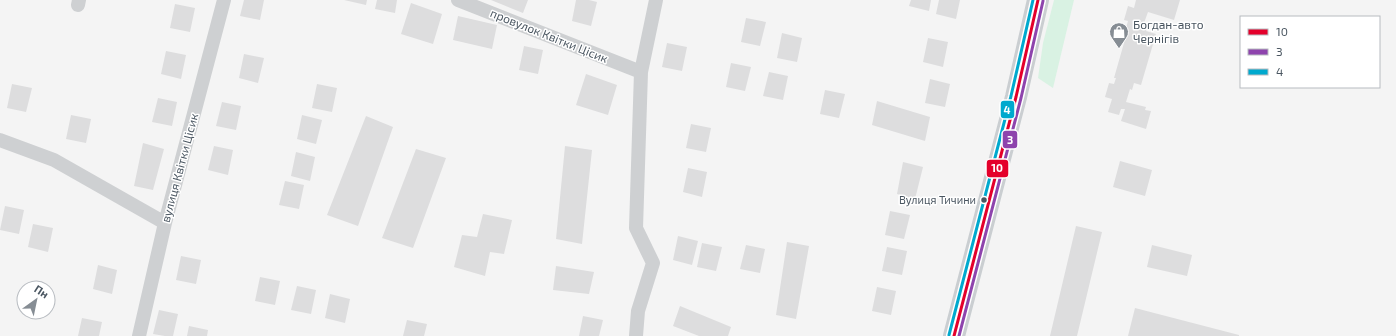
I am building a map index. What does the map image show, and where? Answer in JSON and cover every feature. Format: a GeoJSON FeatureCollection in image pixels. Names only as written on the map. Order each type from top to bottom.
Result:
{"type":"FeatureCollection","features":[{"type":"Feature","properties":{"kind":"main road"},"geometry":{"type":"LineString","coordinates":[[954,336],[1016,97],[1038,0]]}},
{"type":"Feature","properties":{"kind":"street","name":"вулиця Квітки Цісик"},"geometry":{"type":"LineString","coordinates":[[140,336],[165,223],[224,0]]}},
{"type":"Feature","properties":{"kind":"street","name":"провулок Квітки Цісик"},"geometry":{"type":"LineString","coordinates":[[458,0],[640,72]]}},
{"type":"Feature","properties":{"kind":"street"},"geometry":{"type":"LineString","coordinates":[[636,336],[638,311],[653,263],[636,228],[640,72],[656,0]]}},
{"type":"Feature","properties":{"kind":"street"},"geometry":{"type":"LineString","coordinates":[[0,140],[54,160],[165,223]]}},
{"type":"Feature","properties":{"kind":"green space"},"geometry":{"type":"Polygon","coordinates":[[[1054,0],[1074,0],[1053,88],[1038,78],[1043,43],[1054,0]]]}},
{"type":"Feature","properties":{"kind":"building"},"geometry":{"type":"Polygon","coordinates":[[[244,0],[264,0],[260,20],[240,16],[244,0]]]}},
{"type":"Feature","properties":{"kind":"building"},"geometry":{"type":"Polygon","coordinates":[[[344,0],[367,0],[366,5],[344,0]]]}},
{"type":"Feature","properties":{"kind":"building"},"geometry":{"type":"Polygon","coordinates":[[[377,0],[397,0],[395,13],[375,9],[377,0]]]}},
{"type":"Feature","properties":{"kind":"building"},"geometry":{"type":"Polygon","coordinates":[[[491,0],[528,0],[523,13],[491,0]]]}},
{"type":"Feature","properties":{"kind":"building"},"geometry":{"type":"Polygon","coordinates":[[[576,0],[589,0],[597,2],[591,26],[572,21],[576,0]]]}},
{"type":"Feature","properties":{"kind":"building"},"geometry":{"type":"Polygon","coordinates":[[[911,0],[931,0],[929,11],[909,6],[911,0]]]}},
{"type":"Feature","properties":{"kind":"building"},"geometry":{"type":"Polygon","coordinates":[[[939,0],[960,0],[956,19],[936,14],[939,0]]]}},
{"type":"Feature","properties":{"kind":"building"},"geometry":{"type":"Polygon","coordinates":[[[1136,0],[1180,0],[1174,20],[1148,12],[1144,23],[1148,24],[1146,31],[1156,34],[1141,85],[1134,83],[1132,90],[1130,89],[1126,102],[1146,107],[1145,110],[1151,111],[1146,129],[1121,121],[1125,109],[1121,109],[1119,115],[1108,112],[1112,99],[1105,97],[1109,83],[1114,84],[1116,78],[1114,78],[1128,29],[1126,28],[1128,21],[1124,20],[1128,6],[1134,8],[1136,0]]]}},
{"type":"Feature","properties":{"kind":"building"},"geometry":{"type":"Polygon","coordinates":[[[411,3],[442,14],[433,44],[401,34],[411,3]]]}},
{"type":"Feature","properties":{"kind":"building"},"geometry":{"type":"Polygon","coordinates":[[[175,4],[195,8],[190,32],[170,28],[175,4]]]}},
{"type":"Feature","properties":{"kind":"building"},"geometry":{"type":"Polygon","coordinates":[[[458,16],[497,25],[492,49],[453,40],[458,16]]]}},
{"type":"Feature","properties":{"kind":"building"},"geometry":{"type":"Polygon","coordinates":[[[746,18],[766,22],[760,46],[741,42],[746,18]]]}},
{"type":"Feature","properties":{"kind":"building"},"geometry":{"type":"Polygon","coordinates":[[[782,33],[802,38],[797,62],[777,58],[782,33]]]}},
{"type":"Feature","properties":{"kind":"building"},"geometry":{"type":"Polygon","coordinates":[[[928,38],[948,42],[943,67],[923,62],[928,38]]]}},
{"type":"Feature","properties":{"kind":"building"},"geometry":{"type":"Polygon","coordinates":[[[667,43],[687,47],[682,71],[662,67],[667,43]]]}},
{"type":"Feature","properties":{"kind":"building"},"geometry":{"type":"Polygon","coordinates":[[[524,46],[543,50],[538,74],[519,70],[524,46]]]}},
{"type":"Feature","properties":{"kind":"building"},"geometry":{"type":"Polygon","coordinates":[[[166,51],[186,55],[181,79],[161,74],[166,51]]]}},
{"type":"Feature","properties":{"kind":"building"},"geometry":{"type":"Polygon","coordinates":[[[244,54],[264,58],[258,83],[239,78],[244,54]]]}},
{"type":"Feature","properties":{"kind":"building"},"geometry":{"type":"Polygon","coordinates":[[[731,63],[751,67],[745,91],[726,87],[731,63]]]}},
{"type":"Feature","properties":{"kind":"building"},"geometry":{"type":"Polygon","coordinates":[[[769,72],[788,76],[783,100],[763,96],[769,72]]]}},
{"type":"Feature","properties":{"kind":"building"},"geometry":{"type":"Polygon","coordinates":[[[586,74],[617,85],[608,115],[576,105],[586,74]]]}},
{"type":"Feature","properties":{"kind":"building"},"geometry":{"type":"Polygon","coordinates":[[[930,79],[950,84],[945,107],[925,103],[930,79]]]}},
{"type":"Feature","properties":{"kind":"building"},"geometry":{"type":"Polygon","coordinates":[[[12,84],[32,88],[26,112],[7,108],[12,84]]]}},
{"type":"Feature","properties":{"kind":"building"},"geometry":{"type":"Polygon","coordinates":[[[317,84],[337,88],[332,112],[312,108],[317,84]]]}},
{"type":"Feature","properties":{"kind":"building"},"geometry":{"type":"Polygon","coordinates":[[[825,90],[845,94],[839,118],[820,114],[825,90]]]}},
{"type":"Feature","properties":{"kind":"building"},"geometry":{"type":"Polygon","coordinates":[[[158,98],[177,102],[172,126],[152,122],[158,98]]]}},
{"type":"Feature","properties":{"kind":"building"},"geometry":{"type":"Polygon","coordinates":[[[877,101],[930,117],[925,141],[872,125],[877,101]]]}},
{"type":"Feature","properties":{"kind":"building"},"geometry":{"type":"Polygon","coordinates":[[[222,102],[241,106],[236,130],[216,126],[222,102]]]}},
{"type":"Feature","properties":{"kind":"building"},"geometry":{"type":"Polygon","coordinates":[[[71,115],[91,119],[86,143],[66,139],[71,115]]]}},
{"type":"Feature","properties":{"kind":"building"},"geometry":{"type":"Polygon","coordinates":[[[302,115],[322,120],[316,144],[297,139],[302,115]]]}},
{"type":"Feature","properties":{"kind":"building"},"geometry":{"type":"Polygon","coordinates":[[[366,116],[393,127],[358,226],[327,215],[366,116]]]}},
{"type":"Feature","properties":{"kind":"building"},"geometry":{"type":"Polygon","coordinates":[[[691,124],[711,128],[706,152],[686,148],[691,124]]]}},
{"type":"Feature","properties":{"kind":"building"},"geometry":{"type":"Polygon","coordinates":[[[143,143],[164,149],[153,190],[134,186],[143,143]]]}},
{"type":"Feature","properties":{"kind":"building"},"geometry":{"type":"Polygon","coordinates":[[[214,146],[233,150],[228,175],[208,170],[214,146]]]}},
{"type":"Feature","properties":{"kind":"building"},"geometry":{"type":"Polygon","coordinates":[[[565,146],[592,150],[582,244],[556,239],[565,146]]]}},
{"type":"Feature","properties":{"kind":"building"},"geometry":{"type":"Polygon","coordinates":[[[416,149],[446,158],[413,248],[382,238],[416,149]]]}},
{"type":"Feature","properties":{"kind":"building"},"geometry":{"type":"Polygon","coordinates":[[[296,152],[315,157],[310,181],[291,176],[296,152]]]}},
{"type":"Feature","properties":{"kind":"building"},"geometry":{"type":"Polygon","coordinates":[[[1120,161],[1152,170],[1145,196],[1113,187],[1120,161]]]}},
{"type":"Feature","properties":{"kind":"building"},"geometry":{"type":"Polygon","coordinates":[[[903,162],[923,167],[915,199],[897,194],[903,162]]]}},
{"type":"Feature","properties":{"kind":"building"},"geometry":{"type":"Polygon","coordinates":[[[688,168],[707,172],[702,197],[683,192],[688,168]]]}},
{"type":"Feature","properties":{"kind":"building"},"geometry":{"type":"Polygon","coordinates":[[[285,181],[304,185],[299,209],[279,205],[285,181]]]}},
{"type":"Feature","properties":{"kind":"building"},"geometry":{"type":"Polygon","coordinates":[[[5,206],[24,210],[19,234],[0,230],[5,206]]]}},
{"type":"Feature","properties":{"kind":"building"},"geometry":{"type":"Polygon","coordinates":[[[890,211],[910,215],[904,239],[885,235],[890,211]]]}},
{"type":"Feature","properties":{"kind":"building"},"geometry":{"type":"Polygon","coordinates":[[[483,214],[512,220],[504,254],[490,252],[485,276],[454,267],[462,235],[477,237],[483,214]]]}},
{"type":"Feature","properties":{"kind":"building"},"geometry":{"type":"Polygon","coordinates":[[[33,224],[53,228],[48,252],[28,247],[33,224]]]}},
{"type":"Feature","properties":{"kind":"building"},"geometry":{"type":"Polygon","coordinates":[[[1076,226],[1102,232],[1077,336],[1050,336],[1076,226]]]}},
{"type":"Feature","properties":{"kind":"building"},"geometry":{"type":"Polygon","coordinates":[[[678,236],[698,241],[692,265],[673,260],[678,236]]]}},
{"type":"Feature","properties":{"kind":"building"},"geometry":{"type":"Polygon","coordinates":[[[787,242],[809,246],[796,319],[776,315],[787,242]]]}},
{"type":"Feature","properties":{"kind":"building"},"geometry":{"type":"Polygon","coordinates":[[[702,243],[722,247],[716,271],[697,267],[702,243]]]}},
{"type":"Feature","properties":{"kind":"building"},"geometry":{"type":"Polygon","coordinates":[[[746,245],[765,249],[760,273],[740,269],[746,245]]]}},
{"type":"Feature","properties":{"kind":"building"},"geometry":{"type":"Polygon","coordinates":[[[1152,245],[1192,255],[1187,276],[1147,267],[1152,245]]]}},
{"type":"Feature","properties":{"kind":"building"},"geometry":{"type":"Polygon","coordinates":[[[887,247],[907,251],[902,275],[882,271],[887,247]]]}},
{"type":"Feature","properties":{"kind":"building"},"geometry":{"type":"Polygon","coordinates":[[[181,256],[201,260],[196,284],[176,280],[181,256]]]}},
{"type":"Feature","properties":{"kind":"building"},"geometry":{"type":"Polygon","coordinates":[[[98,265],[117,270],[112,294],[93,289],[98,265]]]}},
{"type":"Feature","properties":{"kind":"building"},"geometry":{"type":"Polygon","coordinates":[[[556,266],[594,272],[589,294],[553,290],[556,266]]]}},
{"type":"Feature","properties":{"kind":"building"},"geometry":{"type":"Polygon","coordinates":[[[260,277],[280,281],[275,305],[255,301],[260,277]]]}},
{"type":"Feature","properties":{"kind":"building"},"geometry":{"type":"Polygon","coordinates":[[[297,286],[316,290],[311,314],[291,310],[297,286]]]}},
{"type":"Feature","properties":{"kind":"building"},"geometry":{"type":"Polygon","coordinates":[[[877,287],[896,291],[891,315],[872,311],[877,287]]]}},
{"type":"Feature","properties":{"kind":"building"},"geometry":{"type":"Polygon","coordinates":[[[330,294],[350,299],[345,323],[325,318],[330,294]]]}},
{"type":"Feature","properties":{"kind":"building"},"geometry":{"type":"Polygon","coordinates":[[[680,306],[731,327],[728,336],[699,336],[673,326],[680,306]]]}},
{"type":"Feature","properties":{"kind":"building"},"geometry":{"type":"Polygon","coordinates":[[[1135,308],[1239,335],[1239,336],[1128,336],[1135,308]]]}},
{"type":"Feature","properties":{"kind":"building"},"geometry":{"type":"Polygon","coordinates":[[[159,310],[178,314],[173,336],[153,334],[159,310]]]}},
{"type":"Feature","properties":{"kind":"building"},"geometry":{"type":"Polygon","coordinates":[[[583,316],[603,320],[599,336],[579,336],[583,316]]]}},
{"type":"Feature","properties":{"kind":"building"},"geometry":{"type":"Polygon","coordinates":[[[82,318],[102,322],[99,336],[78,336],[82,318]]]}},
{"type":"Feature","properties":{"kind":"building"},"geometry":{"type":"Polygon","coordinates":[[[407,320],[427,324],[424,336],[403,336],[407,320]]]}},
{"type":"Feature","properties":{"kind":"building"},"geometry":{"type":"Polygon","coordinates":[[[189,326],[208,330],[207,336],[187,336],[189,326]]]}},
{"type":"Feature","properties":{"kind":"transit line","name":"4"},"geometry":{"type":"LineString","coordinates":[[949,335],[1011,96],[1033,0]]}},
{"type":"Feature","properties":{"kind":"transit line","name":"10"},"geometry":{"type":"LineString","coordinates":[[954,336],[1016,97],[1038,0]]}},
{"type":"Feature","properties":{"kind":"transit line","name":"3"},"geometry":{"type":"LineString","coordinates":[[959,336],[1021,98],[1043,1]]}},
{"type":"Feature","properties":{"kind":"place","name":"Богдан-авто Чернігів"},"geometry":{"type":"Point","coordinates":[1119,49]}},
{"type":"Feature","properties":{"kind":"place","name":"Вулиця Тичини"},"geometry":{"type":"Point","coordinates":[984,200]}}]}
